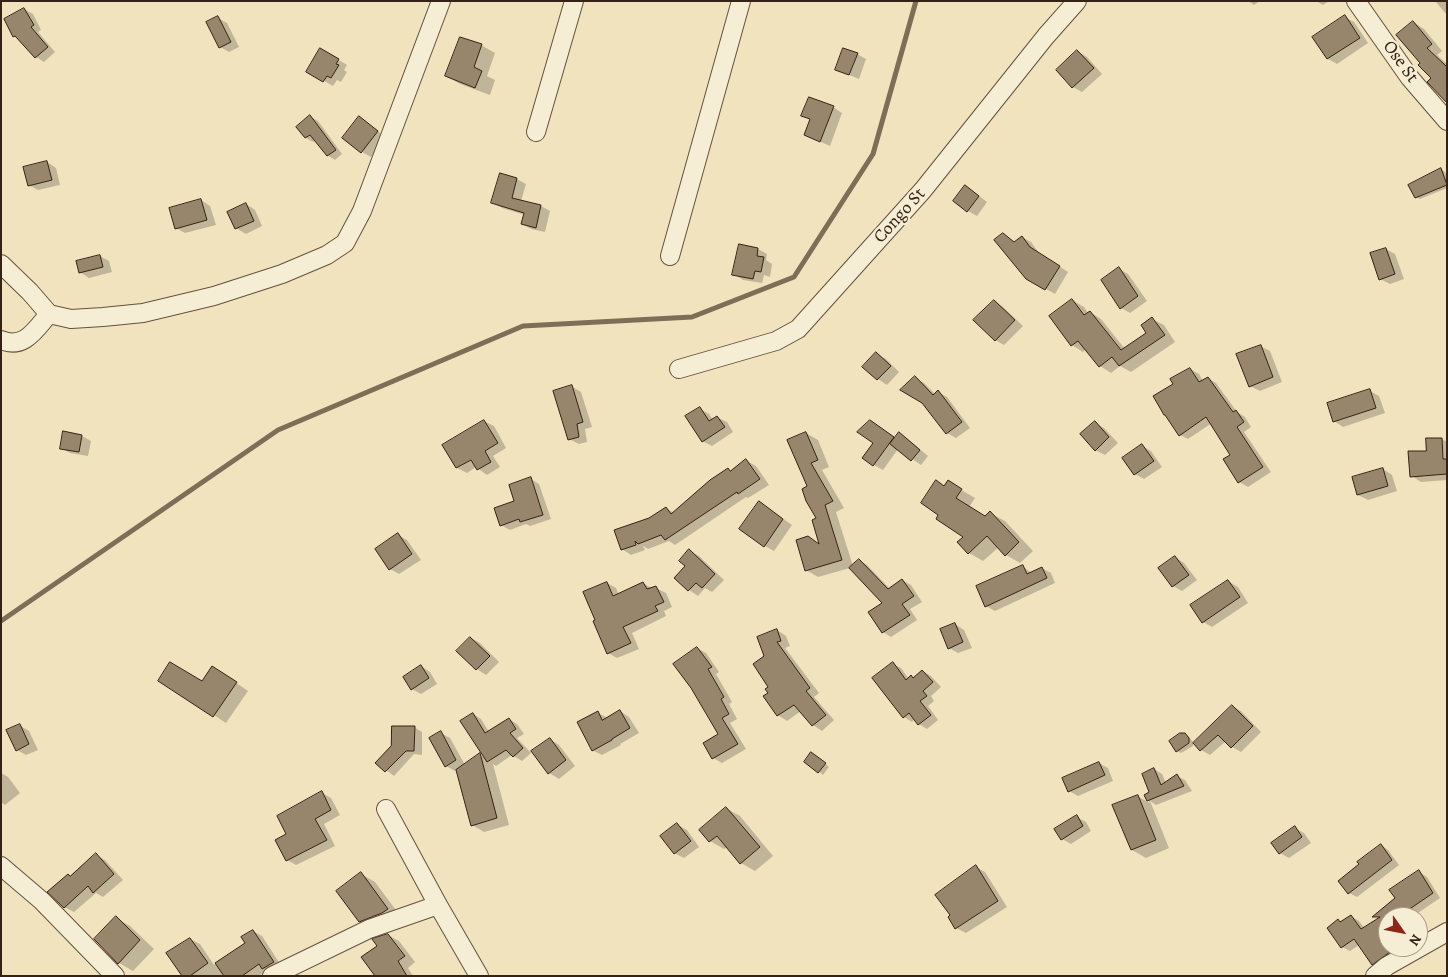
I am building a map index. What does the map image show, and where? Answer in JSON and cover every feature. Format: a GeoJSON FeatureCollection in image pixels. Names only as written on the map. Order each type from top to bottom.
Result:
{"type":"FeatureCollection","features":[{"type":"Feature","properties":{"kind":"street"},"geometry":{"type":"LineString","coordinates":[[1,264],[30,292],[49,314],[72,318],[143,312],[214,296],[282,274],[327,255],[344,243],[362,211],[441,1]]}},
{"type":"Feature","properties":{"kind":"street"},"geometry":{"type":"LineString","coordinates":[[536,132],[574,1]]}},
{"type":"Feature","properties":{"kind":"street"},"geometry":{"type":"LineString","coordinates":[[670,256],[741,1]]}},
{"type":"Feature","properties":{"kind":"street","name":"Congo St"},"geometry":{"type":"LineString","coordinates":[[679,369],[776,342],[798,329],[923,190],[1046,36],[1077,1]]}},
{"type":"Feature","properties":{"kind":"street","name":"Ose St"},"geometry":{"type":"LineString","coordinates":[[1356,1],[1410,78],[1447,121]]}},
{"type":"Feature","properties":{"kind":"street"},"geometry":{"type":"LineString","coordinates":[[1,340],[15,344],[28,338],[49,314]]}},
{"type":"Feature","properties":{"kind":"street"},"geometry":{"type":"LineString","coordinates":[[386,809],[479,976]]}},
{"type":"Feature","properties":{"kind":"street"},"geometry":{"type":"LineString","coordinates":[[1,866],[42,901],[115,976]]}},
{"type":"Feature","properties":{"kind":"street"},"geometry":{"type":"LineString","coordinates":[[272,976],[369,929],[438,904]]}},
{"type":"Feature","properties":{"kind":"street"},"geometry":{"type":"LineString","coordinates":[[1374,976],[1387,966],[1447,932]]}},
{"type":"Feature","properties":{"kind":"building"},"geometry":{"type":"Polygon","coordinates":[[[24,8],[34,25],[31,27],[48,47],[35,58],[15,36],[13,37],[4,19],[24,8]]]}},
{"type":"Feature","properties":{"kind":"building"},"geometry":{"type":"Polygon","coordinates":[[[1345,15],[1360,38],[1327,59],[1312,37],[1345,15]]]}},
{"type":"Feature","properties":{"kind":"building"},"geometry":{"type":"Polygon","coordinates":[[[218,16],[231,42],[219,48],[206,22],[218,16]]]}},
{"type":"Feature","properties":{"kind":"building"},"geometry":{"type":"Polygon","coordinates":[[[1413,21],[1432,44],[1427,48],[1447,67],[1447,103],[1427,82],[1431,78],[1418,65],[1420,63],[1396,35],[1413,21]]]}},
{"type":"Feature","properties":{"kind":"building"},"geometry":{"type":"Polygon","coordinates":[[[460,37],[482,44],[474,67],[482,71],[475,88],[445,76],[460,37]]]}},
{"type":"Feature","properties":{"kind":"building"},"geometry":{"type":"Polygon","coordinates":[[[320,48],[339,59],[336,64],[339,65],[331,78],[327,76],[323,82],[306,72],[320,48]]]}},
{"type":"Feature","properties":{"kind":"building"},"geometry":{"type":"Polygon","coordinates":[[[843,48],[858,53],[849,75],[835,70],[843,48]]]}},
{"type":"Feature","properties":{"kind":"building"},"geometry":{"type":"Polygon","coordinates":[[[1077,50],[1094,68],[1072,88],[1056,70],[1077,50]]]}},
{"type":"Feature","properties":{"kind":"building"},"geometry":{"type":"Polygon","coordinates":[[[809,97],[834,106],[820,142],[804,135],[810,119],[801,116],[809,97]]]}},
{"type":"Feature","properties":{"kind":"building"},"geometry":{"type":"Polygon","coordinates":[[[310,115],[336,150],[327,156],[310,135],[305,138],[296,127],[310,115]]]}},
{"type":"Feature","properties":{"kind":"building"},"geometry":{"type":"Polygon","coordinates":[[[359,116],[378,131],[361,153],[342,138],[359,116]]]}},
{"type":"Feature","properties":{"kind":"building"},"geometry":{"type":"Polygon","coordinates":[[[47,161],[52,180],[28,186],[23,167],[47,161]]]}},
{"type":"Feature","properties":{"kind":"building"},"geometry":{"type":"Polygon","coordinates":[[[1441,168],[1447,185],[1415,198],[1408,185],[1441,168]]]}},
{"type":"Feature","properties":{"kind":"building"},"geometry":{"type":"Polygon","coordinates":[[[500,173],[517,178],[512,198],[541,205],[536,228],[521,224],[524,213],[491,203],[500,173]]]}},
{"type":"Feature","properties":{"kind":"building"},"geometry":{"type":"Polygon","coordinates":[[[965,185],[979,196],[967,212],[953,201],[965,185]]]}},
{"type":"Feature","properties":{"kind":"building"},"geometry":{"type":"Polygon","coordinates":[[[201,199],[207,220],[175,229],[169,208],[201,199]]]}},
{"type":"Feature","properties":{"kind":"building"},"geometry":{"type":"Polygon","coordinates":[[[246,203],[254,221],[235,229],[227,212],[246,203]]]}},
{"type":"Feature","properties":{"kind":"building"},"geometry":{"type":"Polygon","coordinates":[[[1003,233],[1014,242],[1022,236],[1030,247],[1060,266],[1045,290],[1026,279],[994,240],[1003,233]]]}},
{"type":"Feature","properties":{"kind":"building"},"geometry":{"type":"Polygon","coordinates":[[[739,244],[758,248],[757,256],[764,257],[761,272],[755,271],[753,279],[732,275],[739,244]]]}},
{"type":"Feature","properties":{"kind":"building"},"geometry":{"type":"Polygon","coordinates":[[[1386,248],[1395,274],[1379,280],[1370,253],[1386,248]]]}},
{"type":"Feature","properties":{"kind":"building"},"geometry":{"type":"Polygon","coordinates":[[[100,255],[103,267],[79,273],[76,261],[100,255]]]}},
{"type":"Feature","properties":{"kind":"building"},"geometry":{"type":"Polygon","coordinates":[[[1119,267],[1138,296],[1120,309],[1101,280],[1119,267]]]}},
{"type":"Feature","properties":{"kind":"building"},"geometry":{"type":"Polygon","coordinates":[[[1072,299],[1084,315],[1090,311],[1121,350],[1146,333],[1141,325],[1152,317],[1165,335],[1119,366],[1112,357],[1099,367],[1078,341],[1071,346],[1049,316],[1072,299]]]}},
{"type":"Feature","properties":{"kind":"building"},"geometry":{"type":"Polygon","coordinates":[[[994,300],[1015,320],[995,341],[973,320],[994,300]]]}},
{"type":"Feature","properties":{"kind":"building"},"geometry":{"type":"Polygon","coordinates":[[[1261,345],[1273,377],[1249,387],[1236,354],[1261,345]]]}},
{"type":"Feature","properties":{"kind":"building"},"geometry":{"type":"Polygon","coordinates":[[[876,352],[891,366],[877,380],[862,367],[876,352]]]}},
{"type":"Feature","properties":{"kind":"building"},"geometry":{"type":"Polygon","coordinates":[[[1190,368],[1199,382],[1208,377],[1233,412],[1236,410],[1244,422],[1237,427],[1263,467],[1238,483],[1223,459],[1230,455],[1206,417],[1179,436],[1153,396],[1173,384],[1170,379],[1190,368]]]}},
{"type":"Feature","properties":{"kind":"building"},"geometry":{"type":"Polygon","coordinates":[[[915,376],[933,395],[938,390],[962,422],[946,434],[922,403],[900,390],[915,376]]]}},
{"type":"Feature","properties":{"kind":"building"},"geometry":{"type":"Polygon","coordinates":[[[572,385],[583,422],[577,424],[579,437],[568,440],[553,391],[572,385]]]}},
{"type":"Feature","properties":{"kind":"building"},"geometry":{"type":"Polygon","coordinates":[[[1370,389],[1376,408],[1333,422],[1327,403],[1370,389]]]}},
{"type":"Feature","properties":{"kind":"building"},"geometry":{"type":"Polygon","coordinates":[[[700,407],[709,421],[717,416],[725,427],[702,442],[685,416],[700,407]]]}},
{"type":"Feature","properties":{"kind":"building"},"geometry":{"type":"Polygon","coordinates":[[[484,420],[498,443],[485,451],[491,462],[477,470],[471,460],[456,468],[442,445],[484,420]]]}},
{"type":"Feature","properties":{"kind":"building"},"geometry":{"type":"Polygon","coordinates":[[[870,420],[894,437],[873,466],[862,458],[873,443],[857,432],[870,420]]]}},
{"type":"Feature","properties":{"kind":"building"},"geometry":{"type":"Polygon","coordinates":[[[1095,421],[1109,437],[1095,451],[1080,434],[1095,421]]]}},
{"type":"Feature","properties":{"kind":"building"},"geometry":{"type":"Polygon","coordinates":[[[63,431],[82,435],[79,452],[60,449],[63,431]]]}},
{"type":"Feature","properties":{"kind":"building"},"geometry":{"type":"Polygon","coordinates":[[[806,432],[818,460],[811,463],[833,501],[825,505],[842,560],[805,571],[796,540],[808,536],[819,544],[812,520],[816,518],[806,501],[802,489],[807,486],[787,440],[806,432]]]}},
{"type":"Feature","properties":{"kind":"building"},"geometry":{"type":"Polygon","coordinates":[[[899,432],[920,450],[911,461],[890,444],[899,432]]]}},
{"type":"Feature","properties":{"kind":"building"},"geometry":{"type":"Polygon","coordinates":[[[1426,438],[1442,438],[1443,459],[1447,459],[1447,474],[1410,477],[1408,451],[1426,451],[1426,438]]]}},
{"type":"Feature","properties":{"kind":"building"},"geometry":{"type":"Polygon","coordinates":[[[1142,444],[1154,461],[1134,475],[1122,458],[1142,444]]]}},
{"type":"Feature","properties":{"kind":"building"},"geometry":{"type":"Polygon","coordinates":[[[746,459],[760,479],[665,540],[661,535],[638,544],[635,541],[636,545],[621,550],[614,530],[649,518],[666,507],[671,514],[710,480],[728,468],[730,471],[746,459]]]}},
{"type":"Feature","properties":{"kind":"building"},"geometry":{"type":"Polygon","coordinates":[[[1383,468],[1388,486],[1357,495],[1352,477],[1383,468]]]}},
{"type":"Feature","properties":{"kind":"building"},"geometry":{"type":"Polygon","coordinates":[[[531,477],[543,515],[520,522],[519,519],[500,526],[494,508],[514,501],[509,485],[531,477]]]}},
{"type":"Feature","properties":{"kind":"building"},"geometry":{"type":"Polygon","coordinates":[[[936,480],[944,486],[948,480],[962,489],[956,498],[985,516],[990,511],[1019,542],[1005,556],[987,536],[968,554],[957,542],[963,537],[936,519],[938,515],[921,503],[936,480]]]}},
{"type":"Feature","properties":{"kind":"building"},"geometry":{"type":"Polygon","coordinates":[[[759,501],[783,519],[764,547],[739,529],[759,501]]]}},
{"type":"Feature","properties":{"kind":"building"},"geometry":{"type":"Polygon","coordinates":[[[398,533],[412,554],[389,570],[375,549],[398,533]]]}},
{"type":"Feature","properties":{"kind":"building"},"geometry":{"type":"Polygon","coordinates":[[[689,549],[715,574],[702,588],[696,583],[688,591],[674,578],[685,566],[679,561],[689,549]]]}},
{"type":"Feature","properties":{"kind":"building"},"geometry":{"type":"Polygon","coordinates":[[[1175,556],[1189,575],[1172,587],[1158,568],[1175,556]]]}},
{"type":"Feature","properties":{"kind":"building"},"geometry":{"type":"Polygon","coordinates":[[[859,559],[888,589],[902,579],[914,596],[902,604],[910,615],[882,633],[868,612],[882,603],[849,568],[859,559]]]}},
{"type":"Feature","properties":{"kind":"building"},"geometry":{"type":"Polygon","coordinates":[[[1023,565],[1027,574],[1042,567],[1047,578],[985,607],[976,586],[1023,565]]]}},
{"type":"Feature","properties":{"kind":"building"},"geometry":{"type":"Polygon","coordinates":[[[1228,580],[1240,597],[1202,623],[1190,605],[1228,580]]]}},
{"type":"Feature","properties":{"kind":"building"},"geometry":{"type":"Polygon","coordinates":[[[607,582],[613,596],[643,582],[647,589],[656,586],[664,602],[655,606],[658,611],[623,627],[631,643],[607,654],[583,592],[607,582]]]}},
{"type":"Feature","properties":{"kind":"building"},"geometry":{"type":"Polygon","coordinates":[[[955,623],[963,642],[948,649],[940,629],[955,623]]]}},
{"type":"Feature","properties":{"kind":"building"},"geometry":{"type":"Polygon","coordinates":[[[777,629],[781,641],[777,642],[810,688],[806,691],[826,715],[812,726],[794,705],[777,716],[763,696],[768,693],[765,689],[768,687],[753,664],[764,656],[757,637],[777,629]]]}},
{"type":"Feature","properties":{"kind":"building"},"geometry":{"type":"Polygon","coordinates":[[[470,637],[490,656],[476,670],[456,651],[470,637]]]}},
{"type":"Feature","properties":{"kind":"building"},"geometry":{"type":"Polygon","coordinates":[[[697,647],[712,667],[708,669],[724,697],[721,699],[729,714],[722,718],[738,744],[712,759],[703,743],[718,734],[691,688],[673,664],[697,647]]]}},
{"type":"Feature","properties":{"kind":"building"},"geometry":{"type":"Polygon","coordinates":[[[170,662],[202,681],[212,666],[237,682],[213,717],[158,681],[170,662]]]}},
{"type":"Feature","properties":{"kind":"building"},"geometry":{"type":"Polygon","coordinates":[[[893,662],[906,680],[911,675],[913,678],[922,670],[933,682],[923,691],[927,696],[920,701],[931,715],[918,725],[909,713],[903,718],[872,678],[893,662]]]}},
{"type":"Feature","properties":{"kind":"building"},"geometry":{"type":"Polygon","coordinates":[[[421,665],[429,678],[411,690],[403,677],[421,665]]]}},
{"type":"Feature","properties":{"kind":"building"},"geometry":{"type":"Polygon","coordinates":[[[1232,705],[1253,726],[1231,748],[1218,735],[1200,751],[1193,743],[1232,705]]]}},
{"type":"Feature","properties":{"kind":"building"},"geometry":{"type":"Polygon","coordinates":[[[620,710],[630,728],[592,751],[577,722],[598,711],[602,720],[620,710]]]}},
{"type":"Feature","properties":{"kind":"building"},"geometry":{"type":"Polygon","coordinates":[[[473,713],[485,733],[509,718],[516,729],[510,733],[523,748],[513,757],[506,750],[487,762],[460,721],[473,713]]]}},
{"type":"Feature","properties":{"kind":"building"},"geometry":{"type":"Polygon","coordinates":[[[20,724],[29,744],[16,751],[6,730],[20,724]]]}},
{"type":"Feature","properties":{"kind":"building"},"geometry":{"type":"Polygon","coordinates":[[[392,726],[415,726],[414,751],[406,751],[385,772],[375,763],[391,746],[392,726]]]}},
{"type":"Feature","properties":{"kind":"building"},"geometry":{"type":"Polygon","coordinates":[[[441,731],[456,760],[445,767],[429,738],[441,731]]]}},
{"type":"Feature","properties":{"kind":"building"},"geometry":{"type":"Polygon","coordinates":[[[1180,733],[1185,733],[1189,738],[1189,743],[1176,752],[1169,741],[1180,733]]]}},
{"type":"Feature","properties":{"kind":"building"},"geometry":{"type":"Polygon","coordinates":[[[550,738],[566,760],[548,774],[531,751],[550,738]]]}},
{"type":"Feature","properties":{"kind":"building"},"geometry":{"type":"Polygon","coordinates":[[[811,752],[826,763],[818,773],[804,762],[811,752]]]}},
{"type":"Feature","properties":{"kind":"building"},"geometry":{"type":"Polygon","coordinates":[[[480,753],[497,818],[471,826],[456,770],[480,753]]]}},
{"type":"Feature","properties":{"kind":"building"},"geometry":{"type":"Polygon","coordinates":[[[1099,762],[1105,775],[1068,792],[1062,778],[1099,762]]]}},
{"type":"Feature","properties":{"kind":"building"},"geometry":{"type":"Polygon","coordinates":[[[1154,768],[1161,785],[1177,774],[1184,786],[1147,801],[1144,795],[1149,792],[1142,774],[1154,768]]]}},
{"type":"Feature","properties":{"kind":"building"},"geometry":{"type":"Polygon","coordinates":[[[322,791],[331,810],[315,819],[327,840],[286,861],[275,840],[286,834],[277,816],[322,791]]]}},
{"type":"Feature","properties":{"kind":"building"},"geometry":{"type":"Polygon","coordinates":[[[1138,795],[1156,840],[1131,850],[1112,805],[1138,795]]]}},
{"type":"Feature","properties":{"kind":"building"},"geometry":{"type":"Polygon","coordinates":[[[726,807],[760,847],[740,864],[717,836],[709,842],[699,830],[726,807]]]}},
{"type":"Feature","properties":{"kind":"building"},"geometry":{"type":"Polygon","coordinates":[[[1077,815],[1083,826],[1061,840],[1054,829],[1077,815]]]}},
{"type":"Feature","properties":{"kind":"building"},"geometry":{"type":"Polygon","coordinates":[[[677,823],[691,841],[674,854],[660,836],[677,823]]]}},
{"type":"Feature","properties":{"kind":"building"},"geometry":{"type":"Polygon","coordinates":[[[1295,826],[1302,837],[1279,854],[1271,843],[1295,826]]]}},
{"type":"Feature","properties":{"kind":"building"},"geometry":{"type":"Polygon","coordinates":[[[1381,844],[1392,860],[1348,894],[1338,881],[1359,864],[1357,862],[1381,844]]]}},
{"type":"Feature","properties":{"kind":"building"},"geometry":{"type":"Polygon","coordinates":[[[96,853],[114,874],[93,893],[88,886],[64,908],[47,892],[68,874],[70,876],[96,853]]]}},
{"type":"Feature","properties":{"kind":"building"},"geometry":{"type":"Polygon","coordinates":[[[976,865],[998,901],[955,929],[948,917],[950,915],[935,895],[976,865]]]}},
{"type":"Feature","properties":{"kind":"building"},"geometry":{"type":"Polygon","coordinates":[[[1419,870],[1433,893],[1413,907],[1384,907],[1395,898],[1389,890],[1419,870]]]}},
{"type":"Feature","properties":{"kind":"building"},"geometry":{"type":"Polygon","coordinates":[[[361,872],[388,909],[359,922],[336,891],[361,872]]]}},
{"type":"Feature","properties":{"kind":"building"},"geometry":{"type":"Polygon","coordinates":[[[1351,915],[1361,929],[1378,918],[1378,957],[1383,957],[1372,965],[1354,939],[1341,948],[1327,928],[1338,919],[1340,922],[1351,915]]]}},
{"type":"Feature","properties":{"kind":"building"},"geometry":{"type":"Polygon","coordinates":[[[116,916],[140,940],[118,964],[94,939],[116,916]]]}},
{"type":"Feature","properties":{"kind":"building"},"geometry":{"type":"Polygon","coordinates":[[[253,930],[274,962],[262,969],[259,964],[242,976],[224,976],[215,963],[245,943],[241,937],[253,930]]]}},
{"type":"Feature","properties":{"kind":"building"},"geometry":{"type":"Polygon","coordinates":[[[388,934],[405,956],[398,961],[407,976],[375,976],[361,957],[377,946],[372,939],[388,934]]]}},
{"type":"Feature","properties":{"kind":"building"},"geometry":{"type":"Polygon","coordinates":[[[190,938],[208,963],[190,976],[182,976],[166,953],[190,938]]]}},
{"type":"Feature","properties":{"kind":"waterway"},"geometry":{"type":"LineString","coordinates":[[1,621],[278,430],[523,326],[692,317],[794,277],[873,154],[916,1]]}}]}
